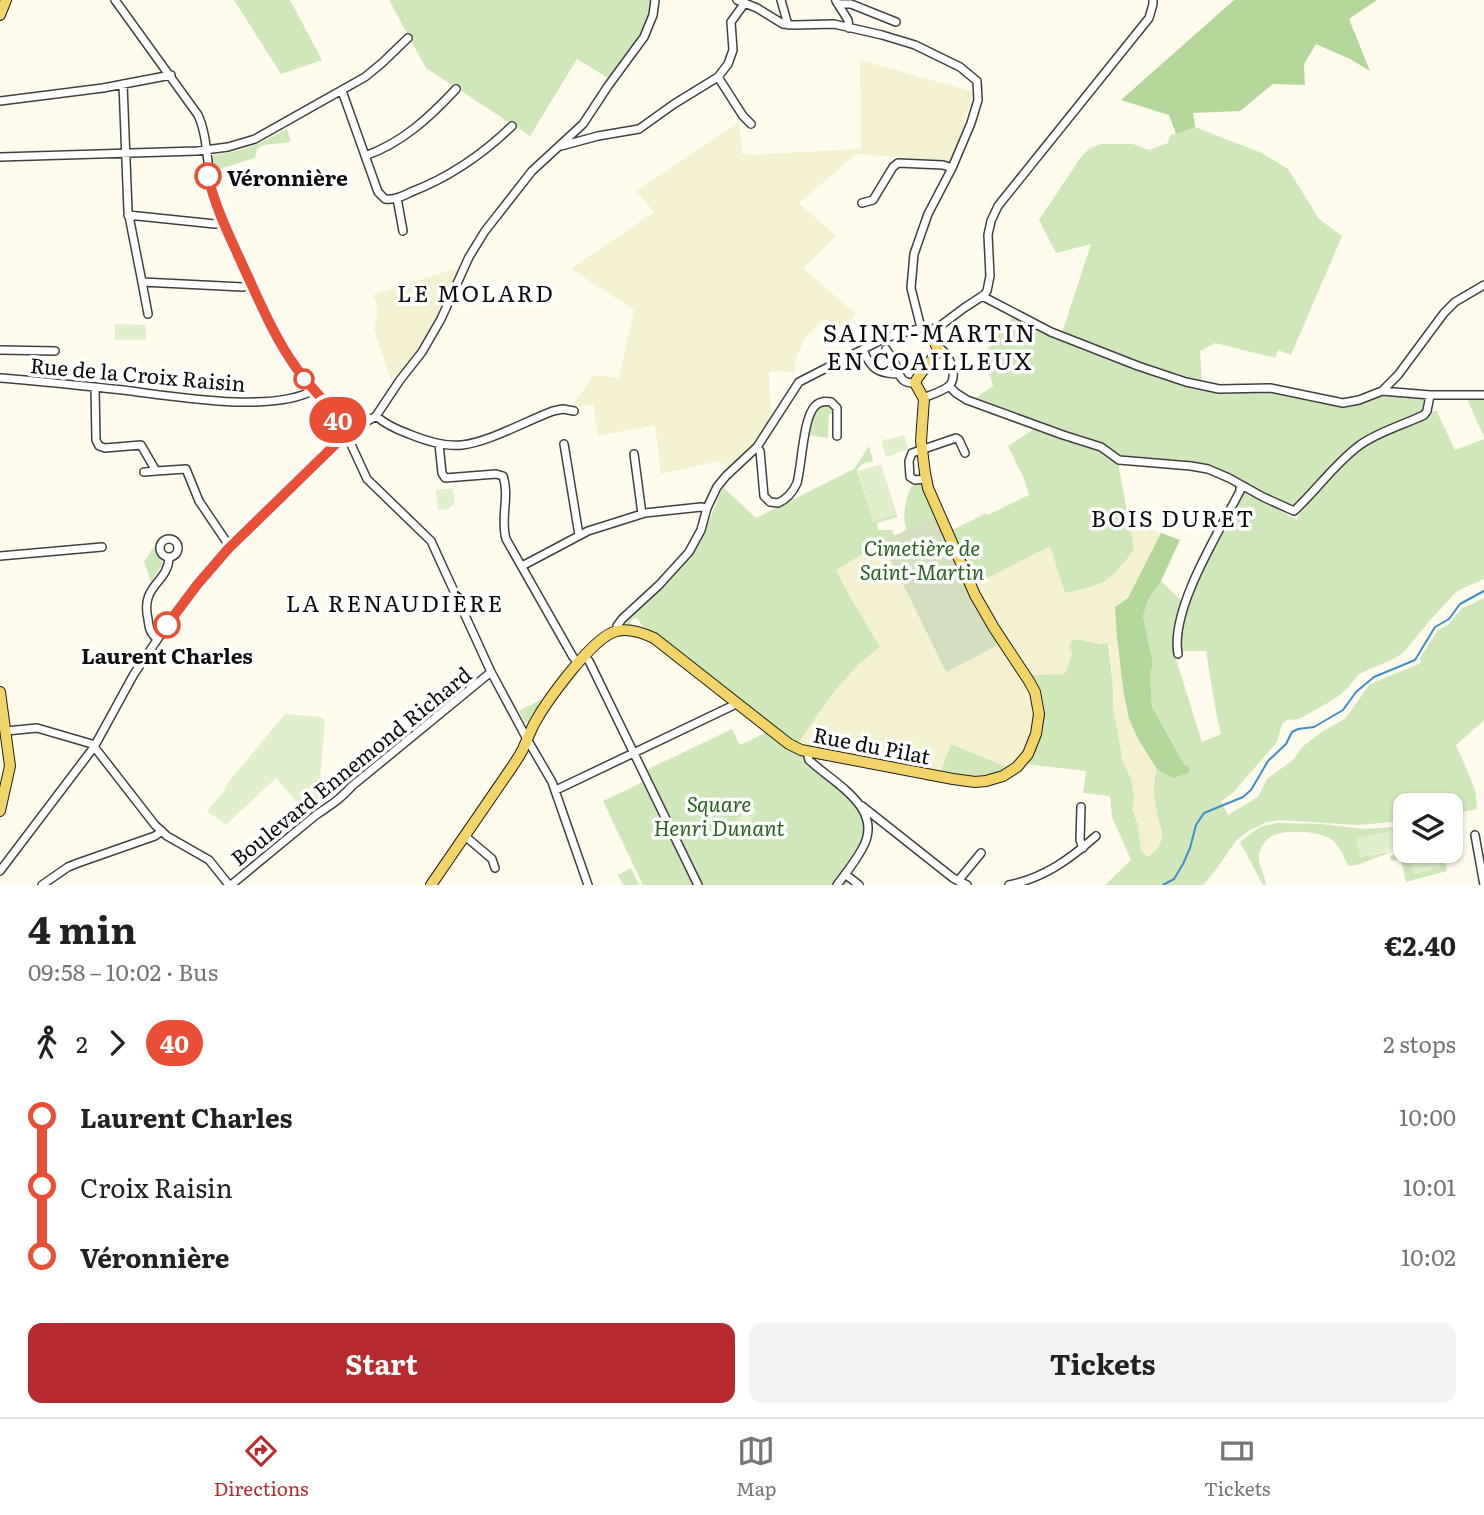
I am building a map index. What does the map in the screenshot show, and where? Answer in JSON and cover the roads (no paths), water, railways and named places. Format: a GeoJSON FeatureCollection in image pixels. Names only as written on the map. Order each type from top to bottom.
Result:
{"type":"FeatureCollection","features":[{"type":"Feature","properties":{"kind":"main road"},"geometry":{"type":"LineString","coordinates":[[0,15],[6,0]]}},
{"type":"Feature","properties":{"kind":"main road"},"geometry":{"type":"LineString","coordinates":[[923,398],[915,383],[939,350],[933,338],[934,330]]}},
{"type":"Feature","properties":{"kind":"main road","name":"Rue du Pilat"},"geometry":{"type":"LineString","coordinates":[[617,631],[639,632],[654,638],[789,744],[807,752],[975,782],[996,778],[1014,770],[1032,745],[1038,725],[1038,702],[1035,692],[975,596],[936,506],[926,479],[922,450],[923,398]]}},
{"type":"Feature","properties":{"kind":"main road"},"geometry":{"type":"LineString","coordinates":[[435,883],[512,767],[540,713],[581,660],[602,638],[617,631]]}},
{"type":"Feature","properties":{"kind":"main road"},"geometry":{"type":"LineString","coordinates":[[0,692],[10,766],[0,811]]}},
{"type":"Feature","properties":{"kind":"street"},"geometry":{"type":"LineString","coordinates":[[0,871],[94,747],[130,680],[192,591],[221,556],[346,434],[376,416],[422,352],[441,319],[469,257],[485,231],[532,171],[583,124],[644,37],[653,15],[655,0]]}},
{"type":"Feature","properties":{"kind":"street"},"geometry":{"type":"LineString","coordinates":[[781,0],[788,24]]}},
{"type":"Feature","properties":{"kind":"street"},"geometry":{"type":"LineString","coordinates":[[617,631],[622,619],[659,585],[689,552],[701,530],[711,497],[722,481],[757,447],[799,382],[882,340],[921,328],[934,330],[987,291],[988,244],[994,214],[1149,18],[1153,0]]}},
{"type":"Feature","properties":{"kind":"street"},"geometry":{"type":"LineString","coordinates":[[118,1],[198,115],[210,184],[224,223],[282,347],[296,369],[336,416],[367,479],[431,541],[491,672],[556,790],[586,884]]}},
{"type":"Feature","properties":{"kind":"street"},"geometry":{"type":"LineString","coordinates":[[561,145],[639,129],[718,77],[733,50],[731,22],[740,2],[757,8],[779,22],[834,24],[882,35],[915,45],[960,67],[975,78],[978,84],[976,108],[952,168],[928,214],[914,254],[911,288],[921,328]]}},
{"type":"Feature","properties":{"kind":"street"},"geometry":{"type":"LineString","coordinates":[[834,24],[839,12],[837,2]]}},
{"type":"Feature","properties":{"kind":"street"},"geometry":{"type":"LineString","coordinates":[[837,2],[851,4],[896,22]]}},
{"type":"Feature","properties":{"kind":"street"},"geometry":{"type":"LineString","coordinates":[[837,2],[848,20],[849,28]]}},
{"type":"Feature","properties":{"kind":"street"},"geometry":{"type":"LineString","coordinates":[[0,157],[205,150],[256,139],[365,77],[408,38]]}},
{"type":"Feature","properties":{"kind":"street"},"geometry":{"type":"LineString","coordinates":[[0,101],[43,97],[171,75]]}},
{"type":"Feature","properties":{"kind":"street"},"geometry":{"type":"LineString","coordinates":[[718,77],[751,124]]}},
{"type":"Feature","properties":{"kind":"street"},"geometry":{"type":"LineString","coordinates":[[123,84],[128,215],[148,314]]}},
{"type":"Feature","properties":{"kind":"street"},"geometry":{"type":"LineString","coordinates":[[365,156],[386,147],[420,125],[456,89]]}},
{"type":"Feature","properties":{"kind":"street"},"geometry":{"type":"LineString","coordinates":[[342,91],[377,192],[385,199],[397,198],[424,187],[460,168],[512,127]]}},
{"type":"Feature","properties":{"kind":"street"},"geometry":{"type":"LineString","coordinates":[[862,203],[873,200],[898,163],[943,165],[952,168]]}},
{"type":"Feature","properties":{"kind":"street"},"geometry":{"type":"LineString","coordinates":[[397,198],[403,231]]}},
{"type":"Feature","properties":{"kind":"street"},"geometry":{"type":"LineString","coordinates":[[128,215],[224,223]]}},
{"type":"Feature","properties":{"kind":"street"},"geometry":{"type":"LineString","coordinates":[[142,282],[243,287],[252,285]]}},
{"type":"Feature","properties":{"kind":"street"},"geometry":{"type":"LineString","coordinates":[[982,296],[1051,332],[1186,382],[1227,389],[1270,388],[1343,403],[1382,391],[1398,375],[1444,313],[1455,302],[1484,285]]}},
{"type":"Feature","properties":{"kind":"street"},"geometry":{"type":"LineString","coordinates":[[923,398],[948,386],[952,380],[952,364],[946,353],[938,347]]}},
{"type":"Feature","properties":{"kind":"street"},"geometry":{"type":"LineString","coordinates":[[0,350],[55,351]]}},
{"type":"Feature","properties":{"kind":"street"},"geometry":{"type":"LineString","coordinates":[[863,350],[875,369],[899,374]]}},
{"type":"Feature","properties":{"kind":"street"},"geometry":{"type":"LineString","coordinates":[[880,356],[887,350],[905,382],[915,383]]}},
{"type":"Feature","properties":{"kind":"street","name":"Rue de la Croix Raisin"},"geometry":{"type":"LineString","coordinates":[[0,378],[219,401],[275,401],[314,390]]}},
{"type":"Feature","properties":{"kind":"street"},"geometry":{"type":"LineString","coordinates":[[948,386],[967,400],[1101,447],[1119,460],[1202,467],[1294,511],[1333,468],[1360,445],[1424,415],[1430,395]]}},
{"type":"Feature","properties":{"kind":"street"},"geometry":{"type":"LineString","coordinates":[[95,387],[96,440],[99,446],[105,448],[141,445],[156,471]]}},
{"type":"Feature","properties":{"kind":"street"},"geometry":{"type":"LineString","coordinates":[[1382,391],[1430,395],[1484,395]]}},
{"type":"Feature","properties":{"kind":"street"},"geometry":{"type":"LineString","coordinates":[[757,447],[760,451],[764,496],[770,502],[778,503],[788,497],[797,483],[807,422],[813,408],[822,401],[831,402],[837,408],[837,436]]}},
{"type":"Feature","properties":{"kind":"street"},"geometry":{"type":"LineString","coordinates":[[376,416],[400,430],[439,444],[465,445],[553,411],[574,411]]}},
{"type":"Feature","properties":{"kind":"street"},"geometry":{"type":"LineString","coordinates":[[926,479],[913,480],[909,474],[910,457],[914,452],[956,438],[965,453]]}},
{"type":"Feature","properties":{"kind":"street"},"geometry":{"type":"LineString","coordinates":[[439,444],[445,478],[496,474],[503,476],[506,487],[503,511],[505,533],[573,657],[589,660],[698,885]]}},
{"type":"Feature","properties":{"kind":"street"},"geometry":{"type":"LineString","coordinates":[[564,444],[579,535]]}},
{"type":"Feature","properties":{"kind":"street"},"geometry":{"type":"LineString","coordinates":[[634,454],[642,514]]}},
{"type":"Feature","properties":{"kind":"street"},"geometry":{"type":"LineString","coordinates":[[144,472],[186,469],[199,500],[228,544]]}},
{"type":"Feature","properties":{"kind":"street"},"geometry":{"type":"LineString","coordinates":[[1178,654],[1178,635],[1185,601],[1240,491],[1240,485]]}},
{"type":"Feature","properties":{"kind":"street"},"geometry":{"type":"LineString","coordinates":[[522,566],[579,535],[642,514],[707,508]]}},
{"type":"Feature","properties":{"kind":"street"},"geometry":{"type":"LineString","coordinates":[[0,556],[102,547]]}},
{"type":"Feature","properties":{"kind":"street"},"geometry":{"type":"LineString","coordinates":[[157,639],[150,630],[146,602],[149,592],[168,565],[169,558]]}},
{"type":"Feature","properties":{"kind":"street","name":"Boulevard Ennemond Richard"},"geometry":{"type":"LineString","coordinates":[[230,885],[316,815],[341,799],[355,784],[491,672]]}},
{"type":"Feature","properties":{"kind":"street"},"geometry":{"type":"LineString","coordinates":[[556,790],[736,702]]}},
{"type":"Feature","properties":{"kind":"street"},"geometry":{"type":"LineString","coordinates":[[6,731],[37,728],[85,741],[94,747],[162,831],[179,844],[209,860],[230,885]]}},
{"type":"Feature","properties":{"kind":"street"},"geometry":{"type":"LineString","coordinates":[[807,752],[812,763],[855,797],[862,806],[958,881],[967,885]]}},
{"type":"Feature","properties":{"kind":"street"},"geometry":{"type":"LineString","coordinates":[[837,885],[863,849],[867,837],[862,806]]}},
{"type":"Feature","properties":{"kind":"street"},"geometry":{"type":"LineString","coordinates":[[1081,807],[1080,840],[1083,848]]}},
{"type":"Feature","properties":{"kind":"street"},"geometry":{"type":"LineString","coordinates":[[867,830],[883,823]]}},
{"type":"Feature","properties":{"kind":"street"},"geometry":{"type":"LineString","coordinates":[[42,885],[68,867],[155,836],[162,831]]}},
{"type":"Feature","properties":{"kind":"street"},"geometry":{"type":"LineString","coordinates":[[1475,835],[1484,885]]}},
{"type":"Feature","properties":{"kind":"street"},"geometry":{"type":"LineString","coordinates":[[465,836],[492,859],[495,868]]}},
{"type":"Feature","properties":{"kind":"street"},"geometry":{"type":"LineString","coordinates":[[1012,885],[1049,871],[1096,836]]}},
{"type":"Feature","properties":{"kind":"street"},"geometry":{"type":"LineString","coordinates":[[958,881],[981,853]]}},
{"type":"Feature","properties":{"kind":"street"},"geometry":{"type":"LineString","coordinates":[[845,874],[859,885]]}},
{"type":"Feature","properties":{"kind":"waterway"},"geometry":{"type":"LineString","coordinates":[[1163,885],[1174,879],[1183,864],[1196,825],[1204,813],[1243,797],[1251,790],[1268,761],[1286,744],[1292,732],[1314,727],[1343,710],[1356,692],[1374,677],[1415,660],[1435,627],[1449,619],[1460,604],[1484,591]]}},
{"type":"Feature","properties":{"kind":"place","name":"Véronnière"},"geometry":{"type":"Point","coordinates":[208,176]}},
{"type":"Feature","properties":{"kind":"place","name":"Laurent Charles"},"geometry":{"type":"Point","coordinates":[167,625]}},
{"type":"Feature","properties":{"kind":"district","name":"LE MOLARD"},"geometry":{"type":"Point","coordinates":[476,292]}},
{"type":"Feature","properties":{"kind":"district","name":"SAINT-MARTIN EN COAILLEUX"},"geometry":{"type":"Point","coordinates":[930,345]}},
{"type":"Feature","properties":{"kind":"district","name":"BOIS DURET"},"geometry":{"type":"Point","coordinates":[1173,517]}},
{"type":"Feature","properties":{"kind":"district","name":"LA RENAUDIÈRE"},"geometry":{"type":"Point","coordinates":[395,602]}},
{"type":"Feature","properties":{"kind":"park label","name":"Cimetière de Saint-Martin"},"geometry":{"type":"Point","coordinates":[922,558]}},
{"type":"Feature","properties":{"kind":"park label","name":"Square Henri Dunant"},"geometry":{"type":"Point","coordinates":[719,814]}}]}
